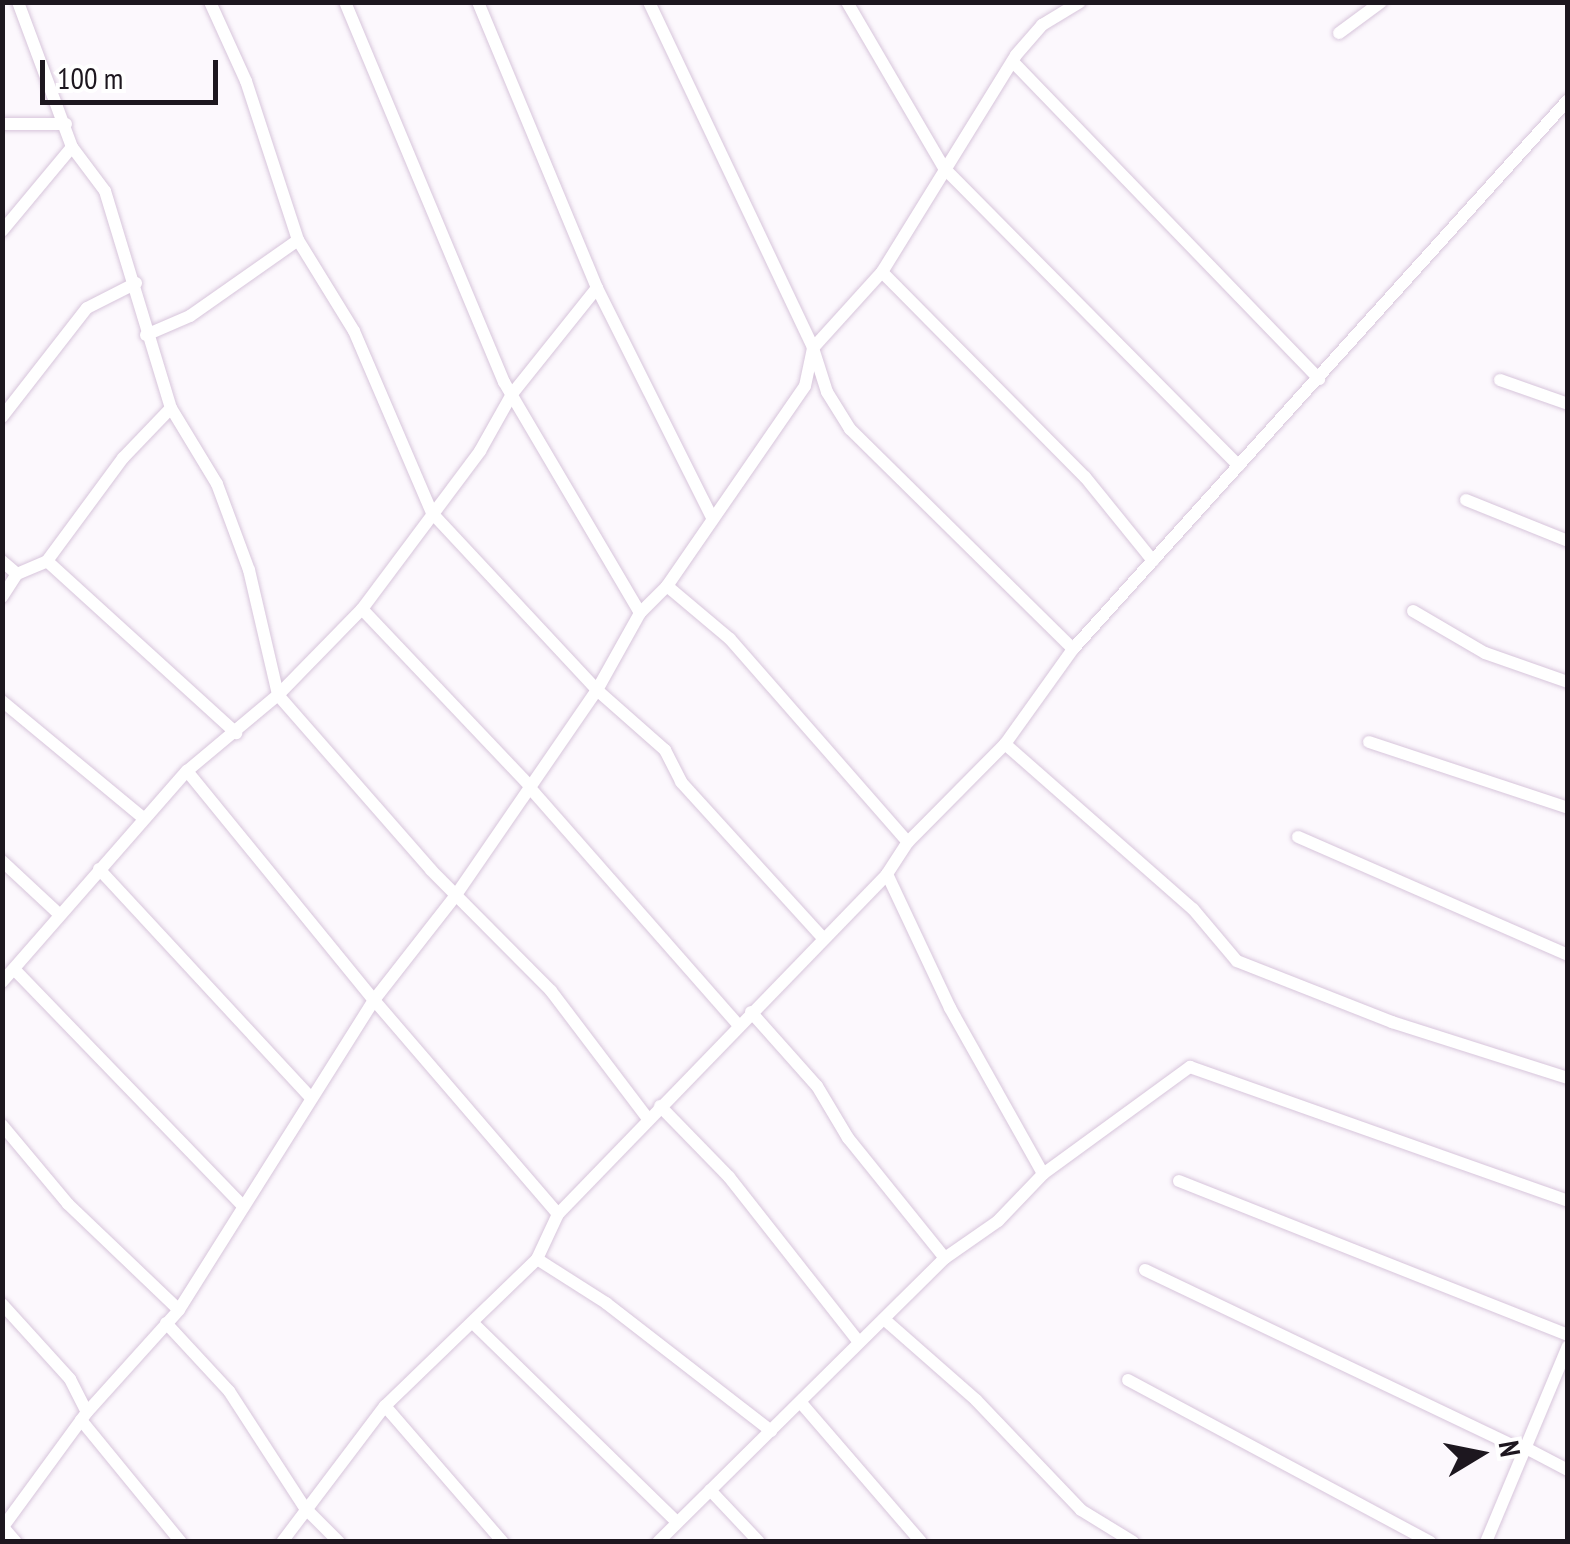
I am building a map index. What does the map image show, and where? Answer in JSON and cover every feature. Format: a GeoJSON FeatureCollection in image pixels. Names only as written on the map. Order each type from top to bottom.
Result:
{"type":"FeatureCollection","features":[{"type":"Feature","properties":{"kind":"street"},"geometry":{"type":"LineString","coordinates":[[18,2],[72,147],[104,191],[136,282],[146,336],[171,408],[224,502],[249,570],[278,695],[456,896],[551,992],[648,1119]]}},
{"type":"Feature","properties":{"kind":"street"},"geometry":{"type":"LineString","coordinates":[[210,2],[246,81],[298,240],[354,332],[432,514],[596,690],[665,750],[681,782],[824,938]]}},
{"type":"Feature","properties":{"kind":"street"},"geometry":{"type":"LineString","coordinates":[[345,2],[512,394],[640,613]]}},
{"type":"Feature","properties":{"kind":"street"},"geometry":{"type":"LineString","coordinates":[[478,2],[597,288],[712,518]]}},
{"type":"Feature","properties":{"kind":"street"},"geometry":{"type":"LineString","coordinates":[[650,2],[813,348],[827,392],[850,428],[1073,649]]}},
{"type":"Feature","properties":{"kind":"street"},"geometry":{"type":"LineString","coordinates":[[847,2],[944,168],[1239,466]]}},
{"type":"Feature","properties":{"kind":"street"},"geometry":{"type":"LineString","coordinates":[[16,1542],[3,1527],[84,1416],[179,1310],[242,1204],[374,1000],[456,896],[596,690],[640,613],[668,586],[804,386],[813,348],[882,272],[944,168],[1042,25],[1080,2]]}},
{"type":"Feature","properties":{"kind":"street"},"geometry":{"type":"LineString","coordinates":[[1339,33],[1380,2]]}},
{"type":"Feature","properties":{"kind":"street"},"geometry":{"type":"LineString","coordinates":[[1015,64],[1320,379]]}},
{"type":"Feature","properties":{"kind":"street"},"geometry":{"type":"LineString","coordinates":[[282,1542],[386,1406],[537,1260],[558,1214],[887,874],[908,842],[1004,744],[1073,649],[1568,100]]}},
{"type":"Feature","properties":{"kind":"street"},"geometry":{"type":"LineString","coordinates":[[2,124],[66,124]]}},
{"type":"Feature","properties":{"kind":"street"},"geometry":{"type":"LineString","coordinates":[[2,231],[72,147]]}},
{"type":"Feature","properties":{"kind":"street"},"geometry":{"type":"LineString","coordinates":[[146,336],[190,316],[298,240]]}},
{"type":"Feature","properties":{"kind":"street"},"geometry":{"type":"LineString","coordinates":[[882,272],[1040,429],[1152,561]]}},
{"type":"Feature","properties":{"kind":"street"},"geometry":{"type":"LineString","coordinates":[[2,417],[87,308],[136,282]]}},
{"type":"Feature","properties":{"kind":"street"},"geometry":{"type":"LineString","coordinates":[[2,982],[142,816],[188,771],[278,695],[362,609],[480,452],[512,394],[597,288]]}},
{"type":"Feature","properties":{"kind":"street"},"geometry":{"type":"LineString","coordinates":[[1500,380],[1568,404]]}},
{"type":"Feature","properties":{"kind":"street"},"geometry":{"type":"LineString","coordinates":[[2,597],[18,574],[48,562],[123,458],[171,408]]}},
{"type":"Feature","properties":{"kind":"street"},"geometry":{"type":"LineString","coordinates":[[1466,500],[1568,542]]}},
{"type":"Feature","properties":{"kind":"street"},"geometry":{"type":"LineString","coordinates":[[2,561],[18,574]]}},
{"type":"Feature","properties":{"kind":"street"},"geometry":{"type":"LineString","coordinates":[[48,562],[236,733]]}},
{"type":"Feature","properties":{"kind":"street"},"geometry":{"type":"LineString","coordinates":[[668,586],[730,638],[908,842]]}},
{"type":"Feature","properties":{"kind":"street"},"geometry":{"type":"LineString","coordinates":[[362,609],[529,786],[739,1026]]}},
{"type":"Feature","properties":{"kind":"street"},"geometry":{"type":"LineString","coordinates":[[1414,612],[1485,652],[1568,682]]}},
{"type":"Feature","properties":{"kind":"street"},"geometry":{"type":"LineString","coordinates":[[2,702],[142,816]]}},
{"type":"Feature","properties":{"kind":"street"},"geometry":{"type":"LineString","coordinates":[[1369,742],[1568,808]]}},
{"type":"Feature","properties":{"kind":"street"},"geometry":{"type":"LineString","coordinates":[[1004,744],[1193,909],[1237,961],[1392,1022],[1568,1078]]}},
{"type":"Feature","properties":{"kind":"street"},"geometry":{"type":"LineString","coordinates":[[188,771],[374,1000],[558,1214]]}},
{"type":"Feature","properties":{"kind":"street"},"geometry":{"type":"LineString","coordinates":[[1298,837],[1568,955]]}},
{"type":"Feature","properties":{"kind":"street"},"geometry":{"type":"LineString","coordinates":[[2,861],[60,914]]}},
{"type":"Feature","properties":{"kind":"street"},"geometry":{"type":"LineString","coordinates":[[99,869],[311,1098]]}},
{"type":"Feature","properties":{"kind":"street"},"geometry":{"type":"LineString","coordinates":[[887,874],[950,1008],[1043,1174]]}},
{"type":"Feature","properties":{"kind":"street"},"geometry":{"type":"LineString","coordinates":[[14,970],[242,1204]]}},
{"type":"Feature","properties":{"kind":"street"},"geometry":{"type":"LineString","coordinates":[[751,1012],[817,1086],[848,1138],[945,1258]]}},
{"type":"Feature","properties":{"kind":"street"},"geometry":{"type":"LineString","coordinates":[[658,1542],[802,1404],[945,1258],[998,1221],[1043,1174],[1190,1067],[1568,1201]]}},
{"type":"Feature","properties":{"kind":"street"},"geometry":{"type":"LineString","coordinates":[[660,1106],[729,1177],[859,1342]]}},
{"type":"Feature","properties":{"kind":"street"},"geometry":{"type":"LineString","coordinates":[[2,1125],[68,1204],[179,1310]]}},
{"type":"Feature","properties":{"kind":"street"},"geometry":{"type":"LineString","coordinates":[[1178,1181],[1568,1335]]}},
{"type":"Feature","properties":{"kind":"street"},"geometry":{"type":"LineString","coordinates":[[537,1260],[606,1303],[771,1431]]}},
{"type":"Feature","properties":{"kind":"street"},"geometry":{"type":"LineString","coordinates":[[1145,1270],[1568,1470]]}},
{"type":"Feature","properties":{"kind":"street"},"geometry":{"type":"LineString","coordinates":[[2,1304],[70,1379],[84,1416],[182,1542]]}},
{"type":"Feature","properties":{"kind":"street"},"geometry":{"type":"LineString","coordinates":[[885,1320],[976,1400],[1081,1510],[1132,1542]]}},
{"type":"Feature","properties":{"kind":"street"},"geometry":{"type":"LineString","coordinates":[[166,1324],[229,1391],[305,1508],[340,1542]]}},
{"type":"Feature","properties":{"kind":"street"},"geometry":{"type":"LineString","coordinates":[[475,1324],[677,1522]]}},
{"type":"Feature","properties":{"kind":"street"},"geometry":{"type":"LineString","coordinates":[[1486,1542],[1521,1448],[1568,1346]]}},
{"type":"Feature","properties":{"kind":"street"},"geometry":{"type":"LineString","coordinates":[[1128,1380],[1430,1542]]}},
{"type":"Feature","properties":{"kind":"street"},"geometry":{"type":"LineString","coordinates":[[802,1404],[920,1542]]}},
{"type":"Feature","properties":{"kind":"street"},"geometry":{"type":"LineString","coordinates":[[386,1406],[503,1542]]}},
{"type":"Feature","properties":{"kind":"street"},"geometry":{"type":"LineString","coordinates":[[710,1490],[760,1542]]}}]}
